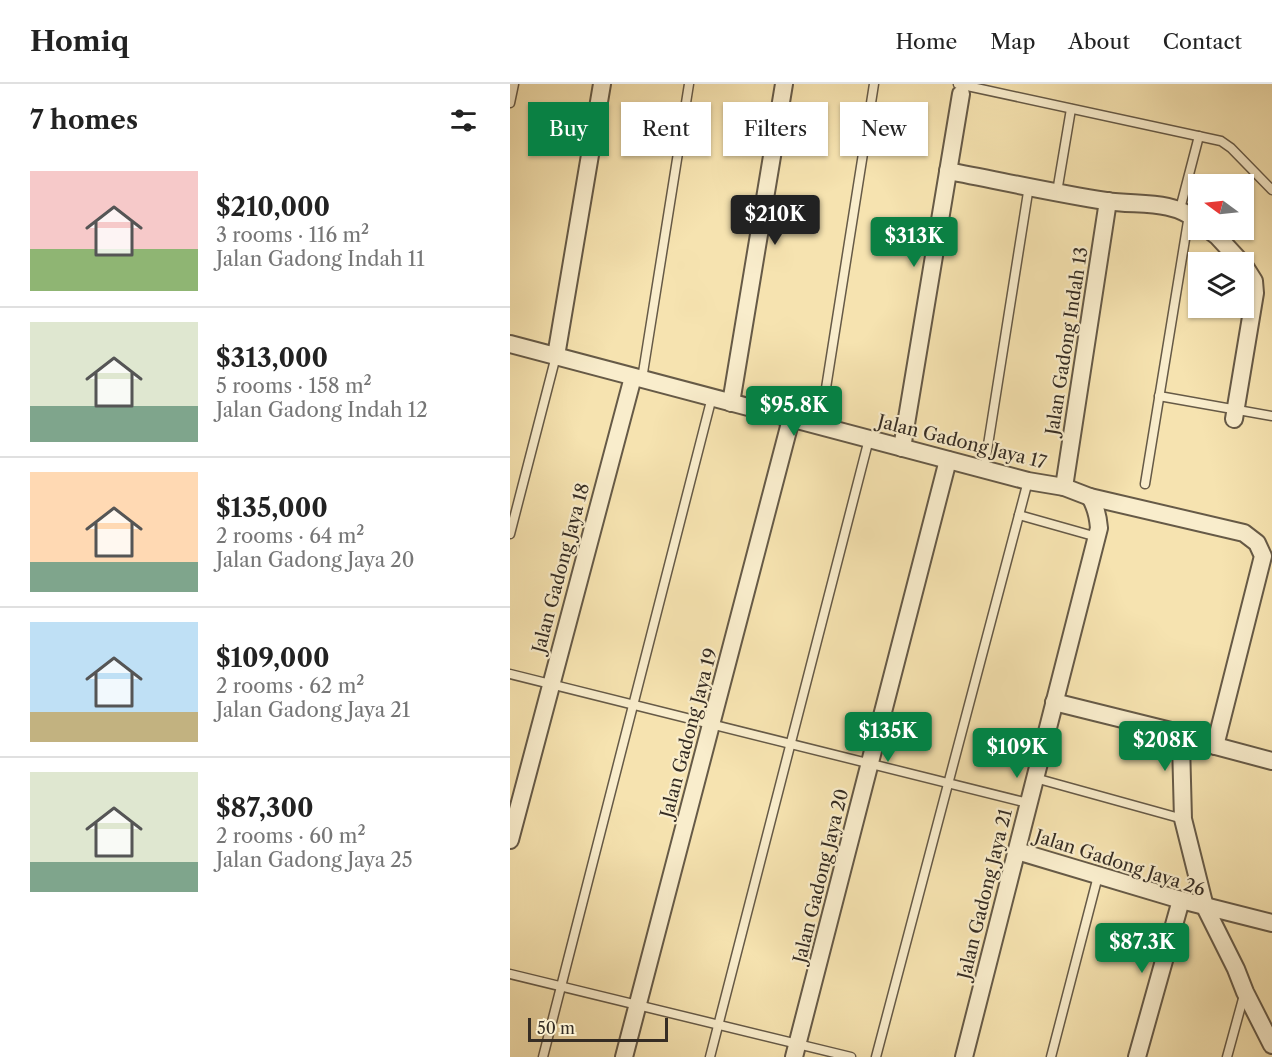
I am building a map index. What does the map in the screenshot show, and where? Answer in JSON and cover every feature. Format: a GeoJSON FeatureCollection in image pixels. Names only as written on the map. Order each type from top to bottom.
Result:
{"type":"FeatureCollection","features":[{"type":"Feature","properties":{"kind":"street"},"geometry":{"type":"LineString","coordinates":[[556,356],[602,84]]}},
{"type":"Feature","properties":{"kind":"street"},"geometry":{"type":"LineString","coordinates":[[731,403],[784,84]]}},
{"type":"Feature","properties":{"kind":"street"},"geometry":{"type":"LineString","coordinates":[[902,448],[948,171],[959,87]]}},
{"type":"Feature","properties":{"kind":"street"},"geometry":{"type":"LineString","coordinates":[[948,171],[1108,201],[1148,203],[1188,215]]}},
{"type":"Feature","properties":{"kind":"street","name":"Jalan Gadong Indah 13"},"geometry":{"type":"LineString","coordinates":[[1064,487],[1108,201]]}},
{"type":"Feature","properties":{"kind":"street"},"geometry":{"type":"LineString","coordinates":[[1220,240],[1231,252]]}},
{"type":"Feature","properties":{"kind":"street"},"geometry":{"type":"LineString","coordinates":[[1254,281],[1254,300]]}},
{"type":"Feature","properties":{"kind":"street"},"geometry":{"type":"LineString","coordinates":[[1235,414],[1251,318]]}},
{"type":"Feature","properties":{"kind":"street","name":"Jalan Gadong Jaya 17"},"geometry":{"type":"LineString","coordinates":[[510,344],[1028,482],[1064,487],[1090,497],[1244,533],[1257,543],[1263,556],[1215,746]]}},
{"type":"Feature","properties":{"kind":"street","name":"Jalan Gadong Jaya 18"},"geometry":{"type":"LineString","coordinates":[[510,840],[551,684],[637,378]]}},
{"type":"Feature","properties":{"kind":"street","name":"Jalan Gadong Jaya 19"},"geometry":{"type":"LineString","coordinates":[[624,1057],[791,419]]}},
{"type":"Feature","properties":{"kind":"street","name":"Jalan Gadong Jaya 20"},"geometry":{"type":"LineString","coordinates":[[796,1051],[948,460]]}},
{"type":"Feature","properties":{"kind":"street","name":"Jalan Gadong Jaya 21"},"geometry":{"type":"LineString","coordinates":[[964,1057],[1097,537],[1098,516],[1090,497]]}},
{"type":"Feature","properties":{"kind":"street"},"geometry":{"type":"LineString","coordinates":[[1054,702],[1171,731],[1178,736],[1272,761]]}},
{"type":"Feature","properties":{"kind":"street"},"geometry":{"type":"LineString","coordinates":[[1178,736],[1181,743],[1183,819],[1205,907],[1272,923]]}},
{"type":"Feature","properties":{"kind":"street","name":"Jalan Gadong Jaya 26"},"geometry":{"type":"LineString","coordinates":[[1017,851],[1205,907],[1272,1045]]}},
{"type":"Feature","properties":{"kind":"street"},"geometry":{"type":"LineString","coordinates":[[1137,1057],[1180,900]]}},
{"type":"Feature","properties":{"kind":"lane"},"geometry":{"type":"LineString","coordinates":[[510,103],[514,84]]}},
{"type":"Feature","properties":{"kind":"lane"},"geometry":{"type":"LineString","coordinates":[[637,378],[689,84]]}},
{"type":"Feature","properties":{"kind":"lane"},"geometry":{"type":"LineString","coordinates":[[820,426],[874,84]]}},
{"type":"Feature","properties":{"kind":"lane"},"geometry":{"type":"LineString","coordinates":[[959,87],[1221,141],[1228,145],[1272,190]]}},
{"type":"Feature","properties":{"kind":"lane"},"geometry":{"type":"LineString","coordinates":[[1057,192],[1071,109]]}},
{"type":"Feature","properties":{"kind":"lane"},"geometry":{"type":"LineString","coordinates":[[1194,174],[1199,136]]}},
{"type":"Feature","properties":{"kind":"lane"},"geometry":{"type":"LineString","coordinates":[[984,470],[1029,186]]}},
{"type":"Feature","properties":{"kind":"lane"},"geometry":{"type":"LineString","coordinates":[[1145,484],[1188,221]]}},
{"type":"Feature","properties":{"kind":"lane"},"geometry":{"type":"LineString","coordinates":[[510,534],[556,356]]}},
{"type":"Feature","properties":{"kind":"lane"},"geometry":{"type":"LineString","coordinates":[[1159,396],[1235,414],[1272,416]]}},
{"type":"Feature","properties":{"kind":"lane"},"geometry":{"type":"LineString","coordinates":[[543,1057],[712,397]]}},
{"type":"Feature","properties":{"kind":"lane"},"geometry":{"type":"LineString","coordinates":[[710,1057],[869,439]]}},
{"type":"Feature","properties":{"kind":"lane"},"geometry":{"type":"LineString","coordinates":[[876,1057],[1028,482]]}},
{"type":"Feature","properties":{"kind":"lane"},"geometry":{"type":"LineString","coordinates":[[1019,515],[1097,537]]}},
{"type":"Feature","properties":{"kind":"lane"},"geometry":{"type":"LineString","coordinates":[[510,674],[1028,803]]}},
{"type":"Feature","properties":{"kind":"lane"},"geometry":{"type":"LineString","coordinates":[[1035,778],[1183,819]]}},
{"type":"Feature","properties":{"kind":"lane"},"geometry":{"type":"LineString","coordinates":[[1051,1057],[1098,876]]}},
{"type":"Feature","properties":{"kind":"lane"},"geometry":{"type":"LineString","coordinates":[[510,974],[718,1025],[796,1051],[851,1057]]}},
{"type":"Feature","properties":{"kind":"lane"},"geometry":{"type":"LineString","coordinates":[[1227,1057],[1245,992]]}}]}
